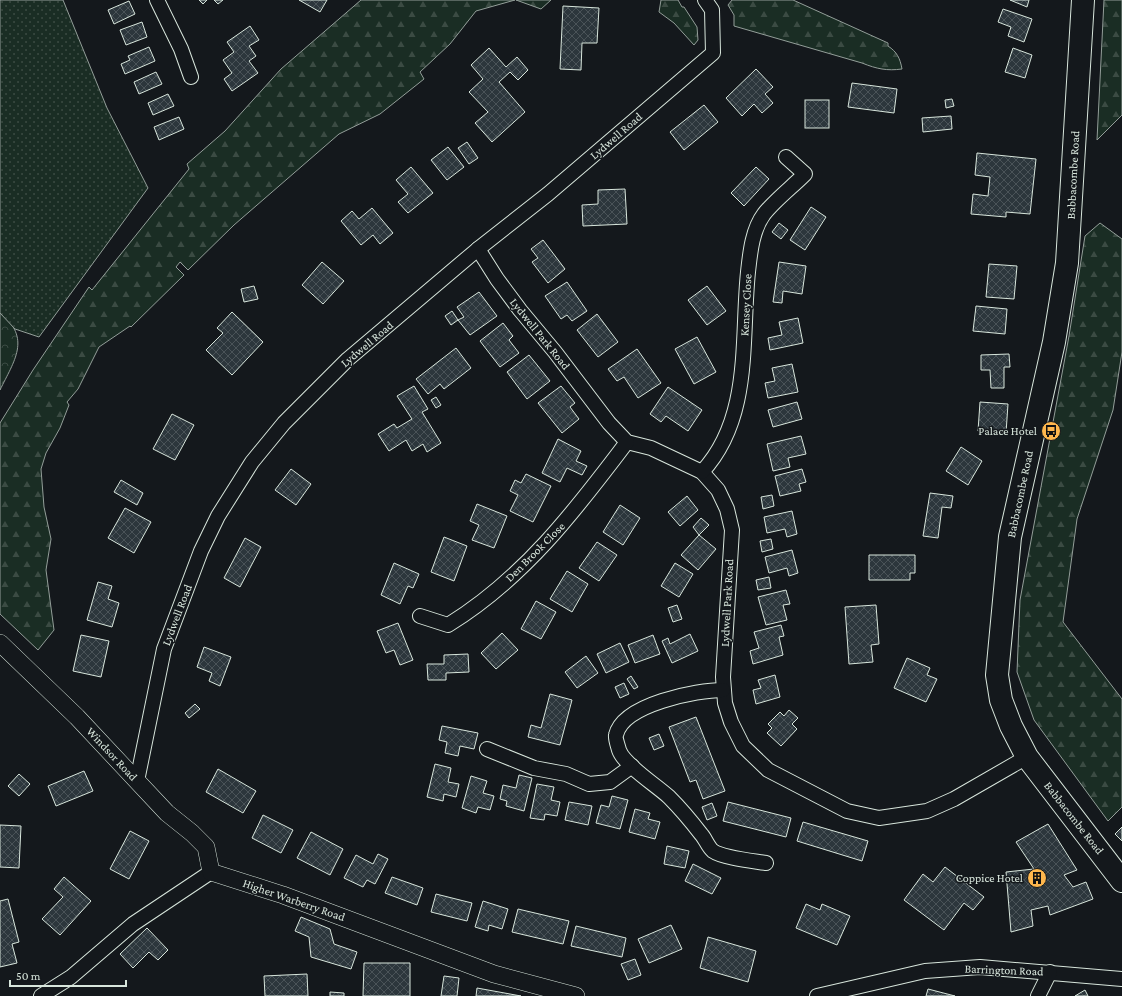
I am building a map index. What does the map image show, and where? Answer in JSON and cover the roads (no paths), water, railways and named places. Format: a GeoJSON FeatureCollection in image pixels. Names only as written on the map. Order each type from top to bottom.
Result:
{"type":"FeatureCollection","features":[{"type":"Feature","properties":{"kind":"main road","name":"Babbacombe Road"},"geometry":{"type":"LineString","coordinates":[[1083,0],[1067,264],[1054,342],[1010,537],[997,675],[1001,700],[1011,726],[1027,757],[1122,881]]}},
{"type":"Feature","properties":{"kind":"street"},"geometry":{"type":"LineString","coordinates":[[157,0],[181,49],[191,77]]}},
{"type":"Feature","properties":{"kind":"street","name":"Lydwell Road"},"geometry":{"type":"LineString","coordinates":[[137,781],[164,649],[202,551],[218,516],[244,476],[284,423],[348,359],[478,249],[548,194],[713,54],[712,10],[705,0]]}},
{"type":"Feature","properties":{"kind":"street","name":"Kensey Close"},"geometry":{"type":"LineString","coordinates":[[702,472],[714,459],[730,430],[736,405],[744,362],[746,296],[754,234],[763,215],[805,174],[786,157]]}},
{"type":"Feature","properties":{"kind":"street","name":"Lydwell Park Road"},"geometry":{"type":"LineString","coordinates":[[478,249],[497,279],[520,310],[555,352],[609,423],[627,442],[651,448],[702,472],[718,490],[728,509],[732,530],[723,690],[731,722],[743,746],[768,770],[847,811],[879,818],[927,811],[954,799],[1027,757]]}},
{"type":"Feature","properties":{"kind":"street","name":"Den Brook Close"},"geometry":{"type":"LineString","coordinates":[[420,616],[448,626],[477,607],[527,562],[565,523],[627,442]]}},
{"type":"Feature","properties":{"kind":"street","name":"Windsor Road"},"geometry":{"type":"LineString","coordinates":[[0,643],[77,717],[167,813],[192,833],[206,847],[210,872]]}},
{"type":"Feature","properties":{"kind":"street"},"geometry":{"type":"LineString","coordinates":[[723,690],[708,690],[670,698],[632,715],[620,726],[616,736],[619,751],[632,766],[682,810],[713,851],[741,859],[766,863]]}},
{"type":"Feature","properties":{"kind":"street"},"geometry":{"type":"LineString","coordinates":[[487,749],[534,768],[566,774],[588,784],[610,782],[632,766]]}},
{"type":"Feature","properties":{"kind":"street"},"geometry":{"type":"LineString","coordinates":[[41,996],[71,977],[133,924],[210,872]]}},
{"type":"Feature","properties":{"kind":"street","name":"Higher Warberry Road"},"geometry":{"type":"LineString","coordinates":[[210,872],[283,895],[494,974],[576,996]]}},
{"type":"Feature","properties":{"kind":"street","name":"Barrington Road"},"geometry":{"type":"LineString","coordinates":[[817,996],[925,971],[980,967],[1122,979]]}},
{"type":"Feature","properties":{"kind":"street"},"geometry":{"type":"LineString","coordinates":[[1038,996],[1050,972]]}},
{"type":"Feature","properties":{"kind":"place","name":"Palace Hotel"},"geometry":{"type":"Point","coordinates":[1051,431]}},
{"type":"Feature","properties":{"kind":"place","name":"Coppice Hotel"},"geometry":{"type":"Point","coordinates":[1037,878]}}]}
